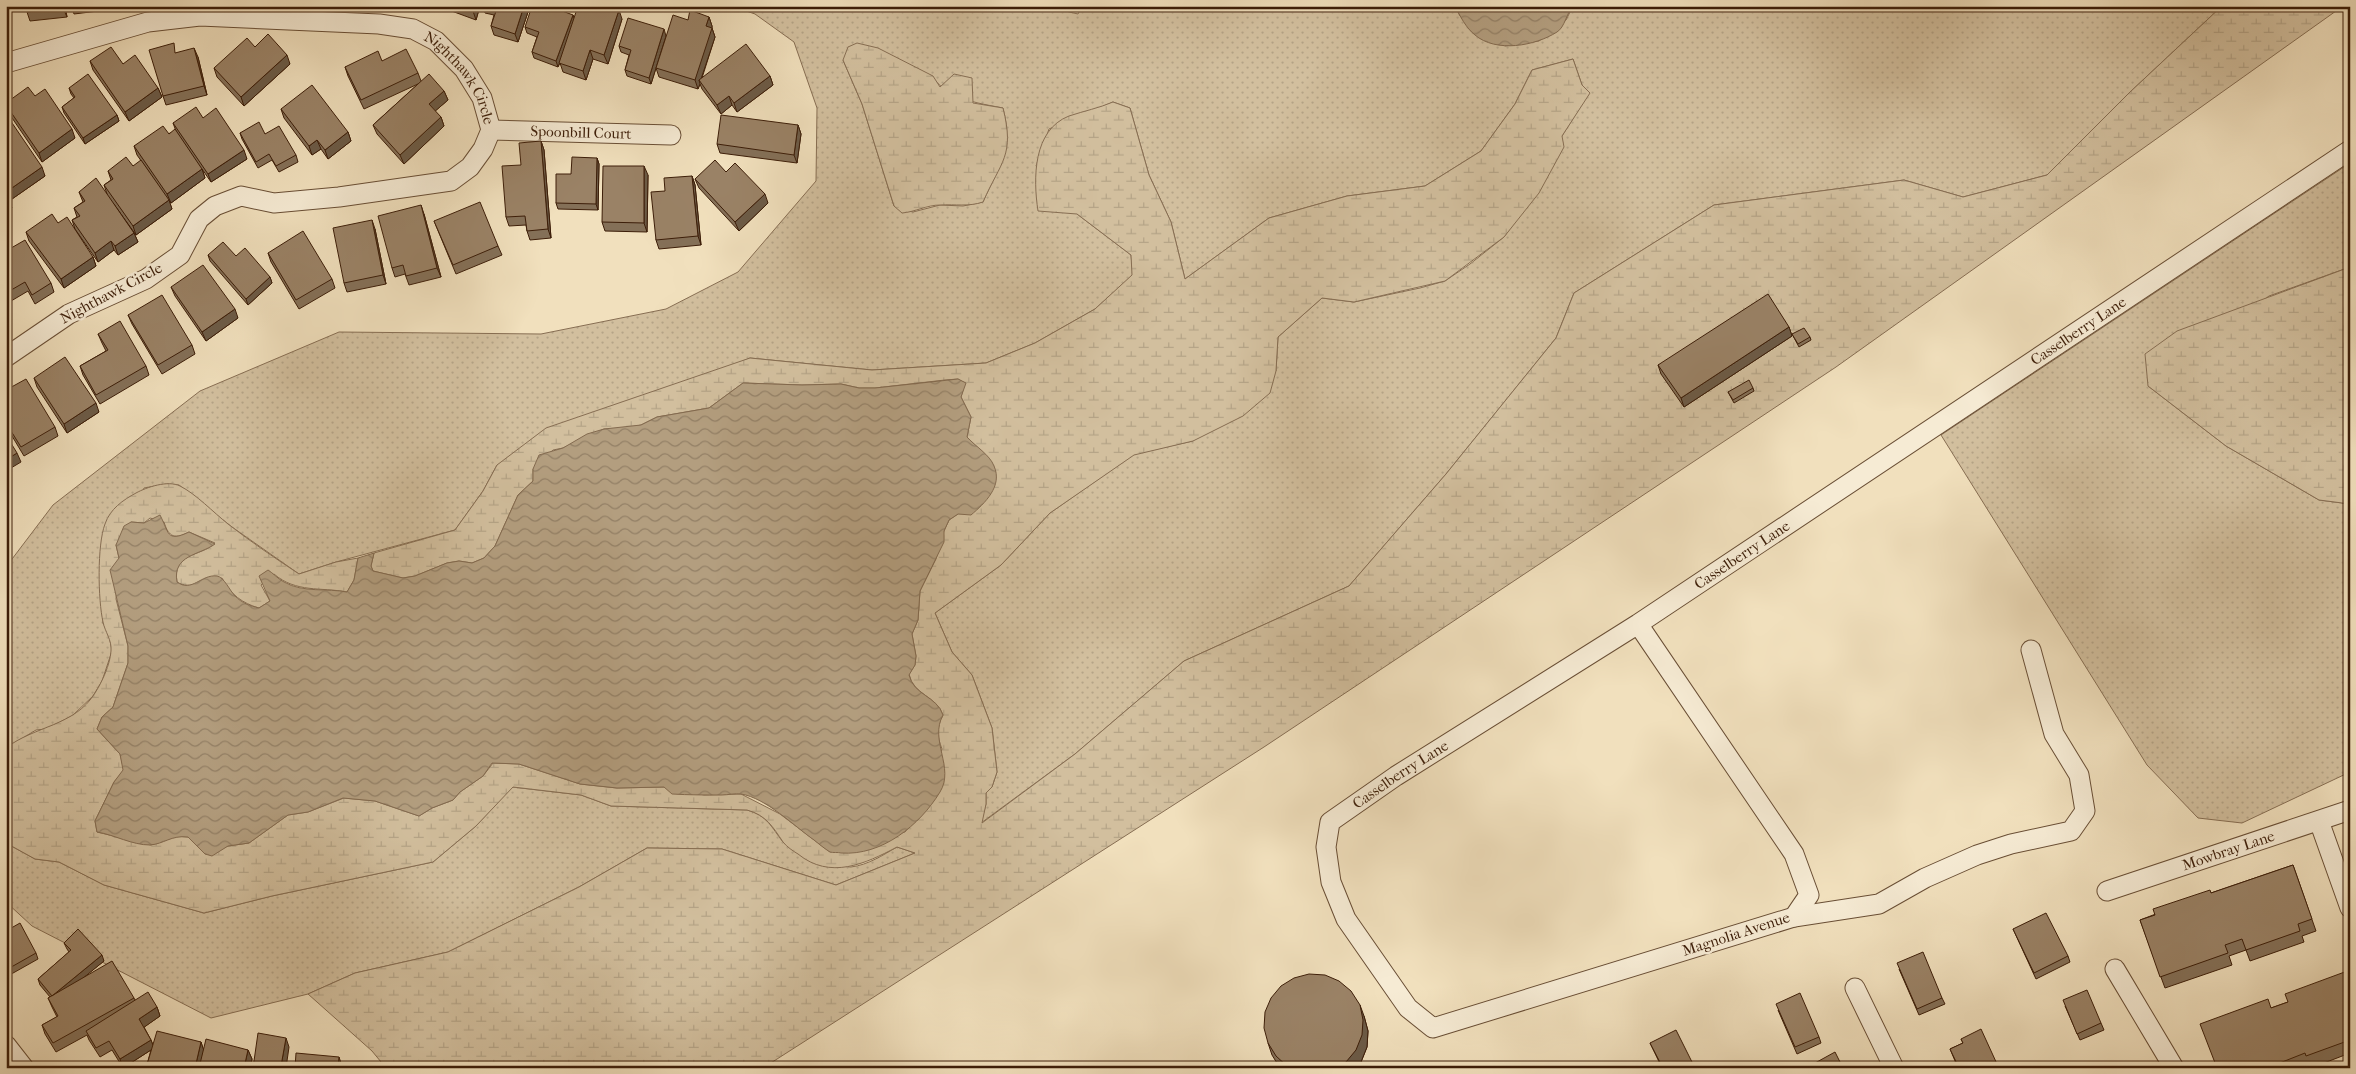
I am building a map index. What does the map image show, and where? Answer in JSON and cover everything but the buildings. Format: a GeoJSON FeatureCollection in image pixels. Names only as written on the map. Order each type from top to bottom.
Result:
{"type":"FeatureCollection","features":[{"type":"Feature","properties":{"kind":"street","name":"Nighthawk Circle"},"geometry":{"type":"LineString","coordinates":[[6,63],[148,22],[200,16],[379,24],[412,29],[436,41],[464,68],[482,98],[491,130],[483,150],[470,167],[451,181],[339,197],[274,203],[241,196],[215,206],[199,219],[180,255],[146,279],[69,314],[6,357]]}},
{"type":"Feature","properties":{"kind":"street","name":"Spoonbill Court"},"geometry":{"type":"LineString","coordinates":[[491,130],[671,135]]}},
{"type":"Feature","properties":{"kind":"street","name":"Casselberry Lane"},"geometry":{"type":"LineString","coordinates":[[1433,1028],[1408,1008],[1346,919],[1332,882],[1326,847],[1330,822],[1396,776],[1638,624],[2350,150]]}},
{"type":"Feature","properties":{"kind":"street","name":"Magnolia Avenue"},"geometry":{"type":"LineString","coordinates":[[1433,1028],[1794,918],[1809,895],[1794,854],[1638,624]]}},
{"type":"Feature","properties":{"kind":"street"},"geometry":{"type":"LineString","coordinates":[[1794,918],[1879,904],[1925,878],[1977,855],[2011,844],[2071,831],[2085,811],[2079,775],[2054,734],[2031,650]]}},
{"type":"Feature","properties":{"kind":"street","name":"Mowbray Lane"},"geometry":{"type":"LineString","coordinates":[[2107,891],[2350,810]]}},
{"type":"Feature","properties":{"kind":"street"},"geometry":{"type":"LineString","coordinates":[[2319,820],[2350,908]]}},
{"type":"Feature","properties":{"kind":"street"},"geometry":{"type":"LineString","coordinates":[[2115,969],[2174,1068]]}},
{"type":"Feature","properties":{"kind":"street"},"geometry":{"type":"LineString","coordinates":[[1855,988],[1894,1068]]}},
{"type":"Feature","properties":{"kind":"street"},"geometry":{"type":"LineString","coordinates":[[6,1045],[24,1068]]}},
{"type":"Feature","properties":{"kind":"green space"},"geometry":{"type":"Polygon","coordinates":[[[732,6],[1058,6],[1057,9],[1078,14],[1082,6],[1455,6],[1460,16],[1505,46],[1539,41],[1566,20],[1573,6],[2222,6],[2129,93],[2047,175],[1963,197],[1904,180],[1714,205],[1574,293],[1556,338],[1446,474],[1349,586],[1184,661],[1075,754],[981,823],[986,804],[986,792],[992,787],[997,772],[992,728],[972,675],[952,652],[935,613],[1001,565],[1050,513],[1134,454],[1193,441],[1276,371],[1278,337],[1322,298],[1354,302],[1445,281],[1504,237],[1519,216],[1562,136],[1589,93],[1582,85],[1573,59],[1532,70],[1515,104],[1481,151],[1425,186],[1347,196],[1269,218],[1185,279],[1171,222],[1149,175],[1130,108],[1113,102],[1049,129],[1036,166],[1077,214],[1131,255],[1133,275],[1095,309],[1035,343],[986,363],[872,370],[750,358],[497,465],[483,491],[455,530],[336,562],[299,574],[232,527],[179,485],[167,484],[144,488],[101,596],[103,623],[109,635],[112,651],[102,681],[93,696],[72,716],[46,729],[36,730],[6,748],[6,567],[53,505],[200,391],[339,332],[541,334],[666,309],[738,272],[816,181],[817,108],[794,42],[755,14],[732,6]],[[843,60],[862,104],[894,206],[913,212],[940,205],[963,206],[983,202],[1006,147],[1006,123],[1003,108],[973,102],[954,95],[938,84],[932,76],[843,60]]]}},
{"type":"Feature","properties":{"kind":"green space"},"geometry":{"type":"Polygon","coordinates":[[[2222,6],[2343,6],[1836,367],[1264,747],[763,1068],[386,1068],[372,1051],[308,994],[355,973],[448,952],[579,887],[647,848],[722,849],[836,885],[915,853],[897,847],[860,864],[835,868],[822,866],[810,862],[790,849],[764,818],[747,810],[611,806],[581,795],[513,787],[476,826],[433,862],[272,896],[204,913],[104,885],[59,862],[35,859],[6,843],[6,748],[77,712],[87,704],[95,693],[107,668],[111,647],[101,612],[99,587],[102,533],[110,514],[126,499],[146,489],[164,484],[175,484],[192,494],[237,531],[299,574],[336,562],[358,558],[354,580],[347,592],[300,587],[282,580],[274,574],[261,585],[270,601],[259,608],[247,604],[238,598],[222,578],[193,585],[177,582],[177,572],[183,560],[215,543],[189,532],[180,536],[173,536],[168,531],[164,522],[150,518],[144,523],[131,522],[116,545],[119,558],[116,599],[128,646],[128,663],[113,707],[102,717],[97,729],[120,754],[124,770],[114,782],[95,821],[97,832],[151,845],[175,836],[188,837],[205,854],[228,846],[249,843],[288,815],[308,812],[344,798],[375,801],[419,816],[432,808],[453,800],[460,792],[483,776],[493,763],[519,764],[580,784],[617,788],[664,787],[704,795],[741,794],[780,814],[830,852],[905,832],[914,821],[942,749],[938,732],[943,715],[936,704],[915,687],[909,674],[915,665],[916,656],[912,634],[918,620],[920,591],[936,559],[949,520],[958,514],[984,454],[967,437],[971,417],[961,397],[965,383],[958,379],[875,388],[859,388],[841,384],[743,383],[709,408],[657,417],[641,425],[622,429],[604,429],[563,448],[553,450],[533,469],[533,481],[518,495],[495,546],[484,558],[472,563],[459,561],[447,563],[415,576],[403,578],[373,571],[371,566],[374,553],[455,530],[483,491],[497,465],[546,428],[750,358],[872,370],[986,363],[1035,343],[1095,309],[1132,275],[1131,255],[1077,214],[1038,211],[1036,198],[1036,170],[1042,144],[1048,132],[1057,123],[1069,116],[1113,102],[1130,108],[1149,175],[1171,222],[1185,279],[1269,218],[1347,196],[1425,186],[1481,151],[1515,104],[1532,70],[1573,59],[1582,85],[1590,93],[1562,136],[1564,147],[1539,193],[1504,237],[1445,281],[1354,302],[1322,298],[1278,337],[1276,371],[1270,393],[1243,416],[1193,441],[1134,455],[1050,513],[1001,565],[935,613],[952,652],[972,675],[992,728],[997,772],[992,787],[986,793],[982,823],[1075,754],[1184,661],[1349,586],[1446,474],[1556,338],[1574,293],[1714,205],[1904,180],[1963,197],[2047,175],[2129,93],[2222,6]]]}},
{"type":"Feature","properties":{"kind":"green space"},"geometry":{"type":"Polygon","coordinates":[[[857,43],[878,48],[933,76],[940,87],[954,74],[972,78],[973,103],[1003,108],[1007,148],[983,202],[967,205],[935,205],[902,213],[894,206],[862,104],[843,60],[848,47],[857,43]]]}},
{"type":"Feature","properties":{"kind":"green space"},"geometry":{"type":"Polygon","coordinates":[[[2350,163],[2350,267],[2269,296],[2148,386],[2226,446],[2319,500],[2350,504],[2350,772],[2242,823],[2198,818],[2147,765],[1941,435],[2350,163]]]}},
{"type":"Feature","properties":{"kind":"green space"},"geometry":{"type":"Polygon","coordinates":[[[2350,267],[2350,504],[2319,500],[2226,446],[2148,386],[2145,354],[2177,331],[2350,267]]]}},
{"type":"Feature","properties":{"kind":"green space"},"geometry":{"type":"Polygon","coordinates":[[[512,787],[581,795],[611,806],[747,810],[760,815],[787,845],[817,857],[851,867],[869,862],[897,847],[915,853],[836,885],[722,849],[647,848],[579,887],[448,952],[355,973],[308,994],[211,1018],[32,926],[6,902],[6,843],[35,859],[59,862],[104,885],[204,913],[272,896],[433,862],[476,826],[512,787]]]}},
{"type":"Feature","properties":{"kind":"water"},"geometry":{"type":"Polygon","coordinates":[[[1455,6],[1573,6],[1562,27],[1557,32],[1527,44],[1504,46],[1484,41],[1475,35],[1461,18],[1455,6]]]}},
{"type":"Feature","properties":{"kind":"water"},"geometry":{"type":"Polygon","coordinates":[[[958,379],[966,383],[961,397],[971,417],[967,437],[992,462],[996,473],[996,480],[987,499],[971,515],[958,514],[949,520],[944,531],[944,542],[920,591],[918,620],[912,634],[916,656],[915,665],[909,675],[915,687],[936,704],[943,715],[939,725],[939,734],[945,773],[944,783],[932,804],[922,816],[911,827],[885,844],[856,853],[830,852],[770,807],[741,794],[672,794],[664,787],[617,788],[580,784],[519,764],[492,763],[483,776],[460,792],[453,800],[432,808],[419,816],[375,801],[343,798],[308,812],[288,815],[249,843],[228,846],[212,856],[205,854],[188,837],[172,838],[150,845],[97,832],[95,821],[114,782],[123,770],[120,754],[97,729],[102,717],[113,707],[128,663],[128,646],[110,570],[119,558],[116,545],[124,526],[131,522],[144,523],[160,515],[167,531],[172,536],[189,532],[215,544],[183,561],[177,573],[177,582],[187,585],[211,576],[217,576],[227,584],[238,598],[246,604],[259,608],[270,601],[259,576],[268,570],[284,582],[299,588],[347,592],[354,580],[358,558],[374,553],[371,566],[373,571],[403,578],[415,576],[447,563],[459,561],[472,563],[484,558],[495,546],[518,495],[533,481],[533,469],[539,455],[563,448],[587,434],[604,429],[641,425],[657,417],[709,408],[743,383],[841,384],[859,388],[875,388],[958,379]]]}}]}
